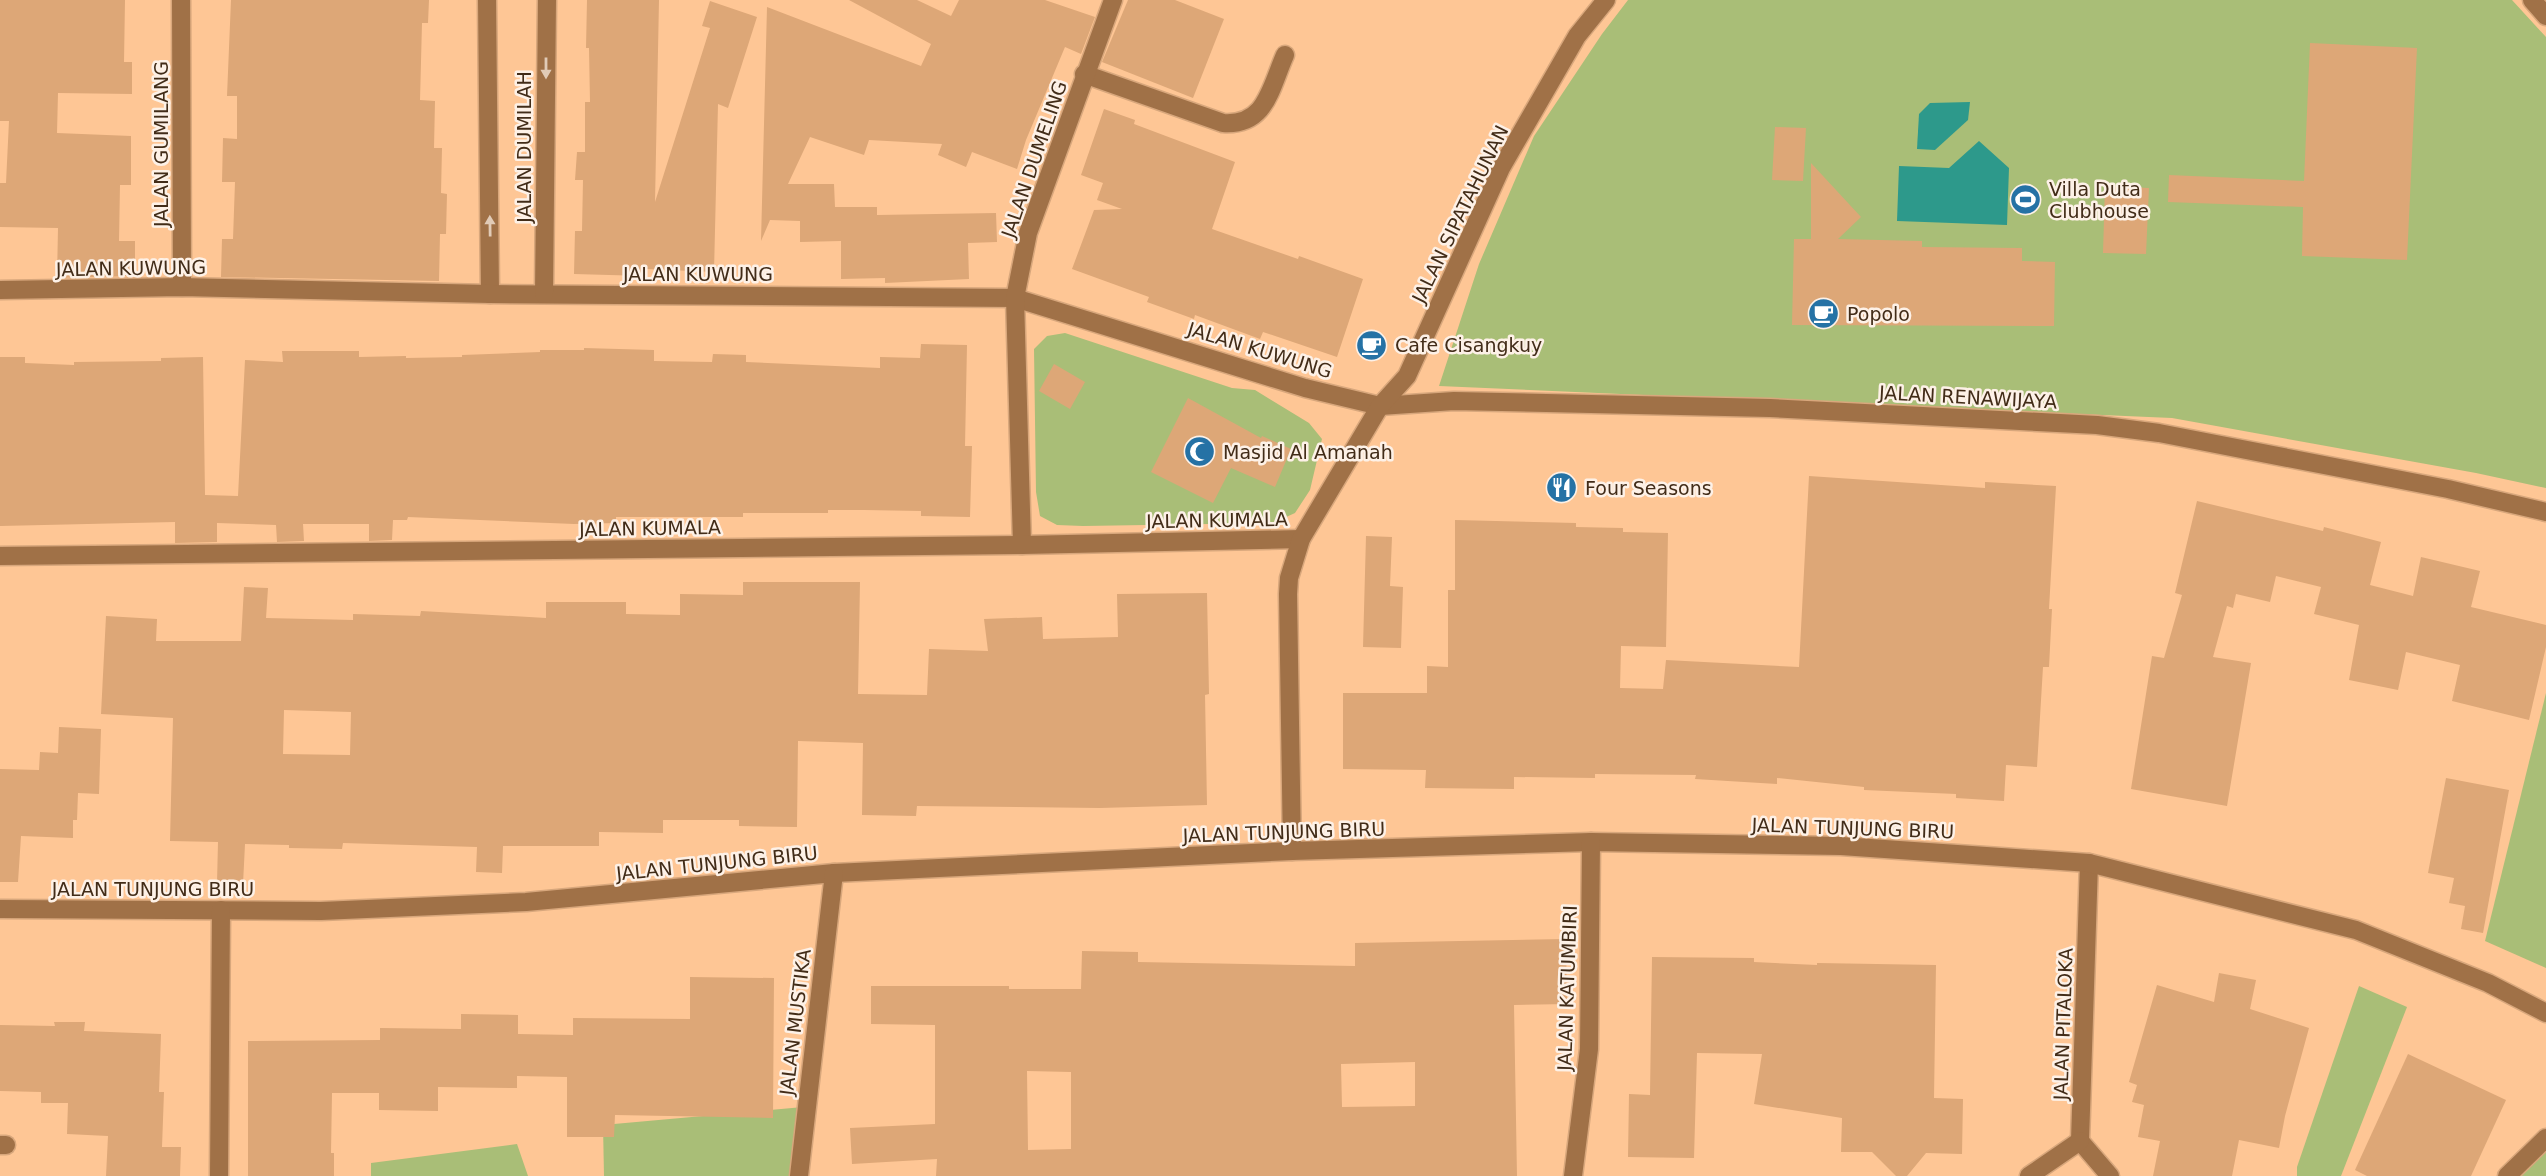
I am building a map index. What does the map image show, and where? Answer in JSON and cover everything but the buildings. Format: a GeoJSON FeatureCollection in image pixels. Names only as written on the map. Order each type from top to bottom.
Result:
{"type":"FeatureCollection","features":[{"type":"Feature","properties":{"kind":"street","name":"JALAN GUMILANG"},"geometry":{"type":"LineString","coordinates":[[181,0],[182,287]]}},
{"type":"Feature","properties":{"kind":"street","name":"JALAN DUMILAH"},"geometry":{"type":"LineString","coordinates":[[487,0],[490,294]]}},
{"type":"Feature","properties":{"kind":"street","name":"JALAN DUMILAH"},"geometry":{"type":"LineString","coordinates":[[544,294],[547,0]]}},
{"type":"Feature","properties":{"kind":"street","name":"JALAN DUMELING"},"geometry":{"type":"LineString","coordinates":[[1021,545],[1015,298],[1028,233],[1113,0]]}},
{"type":"Feature","properties":{"kind":"street","name":"JALAN SIPATAHUNAN"},"geometry":{"type":"LineString","coordinates":[[1292,851],[1288,594],[1289,578],[1301,539],[1380,406],[1408,376],[1502,169],[1577,36],[1606,0]]}},
{"type":"Feature","properties":{"kind":"street"},"geometry":{"type":"LineString","coordinates":[[2532,0],[2546,16]]}},
{"type":"Feature","properties":{"kind":"street"},"geometry":{"type":"LineString","coordinates":[[1084,74],[1223,123],[1238,124],[1249,121],[1261,111],[1285,55]]}},
{"type":"Feature","properties":{"kind":"street","name":"JALAN KUWUNG"},"geometry":{"type":"LineString","coordinates":[[0,290],[182,287],[490,294],[1015,298],[1305,388],[1380,406]]}},
{"type":"Feature","properties":{"kind":"street","name":"JALAN RENAWIJAYA"},"geometry":{"type":"LineString","coordinates":[[1380,406],[1454,401],[1770,408],[2097,425],[2159,433],[2434,486],[2546,512]]}},
{"type":"Feature","properties":{"kind":"street","name":"JALAN KUMALA"},"geometry":{"type":"LineString","coordinates":[[0,556],[1021,545],[1301,539]]}},
{"type":"Feature","properties":{"kind":"street","name":"JALAN TUNJUNG BIRU"},"geometry":{"type":"LineString","coordinates":[[0,909],[321,911],[526,902],[834,873],[1292,851],[1591,842],[1841,846],[2089,863],[2356,930],[2488,983],[2546,1013]]}},
{"type":"Feature","properties":{"kind":"street","name":"JALAN KATUMBIRI"},"geometry":{"type":"LineString","coordinates":[[1573,1176],[1589,1049],[1591,842]]}},
{"type":"Feature","properties":{"kind":"street","name":"JALAN PITALOKA"},"geometry":{"type":"LineString","coordinates":[[2080,1141],[2089,863]]}},
{"type":"Feature","properties":{"kind":"street","name":"JALAN MUSTIKA"},"geometry":{"type":"LineString","coordinates":[[799,1176],[834,873]]}},
{"type":"Feature","properties":{"kind":"street"},"geometry":{"type":"LineString","coordinates":[[219,1176],[221,911]]}},
{"type":"Feature","properties":{"kind":"street"},"geometry":{"type":"LineString","coordinates":[[2507,1176],[2546,1138]]}},
{"type":"Feature","properties":{"kind":"street"},"geometry":{"type":"LineString","coordinates":[[2029,1176],[2080,1141],[2110,1176]]}},
{"type":"Feature","properties":{"kind":"green space","name":"Villa Duta Clubhouse"},"geometry":{"type":"Polygon","coordinates":[[[1628,0],[2512,0],[2546,37],[2546,488],[2172,418],[1439,386],[1479,264],[1534,136],[1628,0]]]}},
{"type":"Feature","properties":{"kind":"green space"},"geometry":{"type":"Polygon","coordinates":[[[1065,333],[1232,388],[1255,390],[1309,423],[1322,439],[1310,490],[1295,513],[1273,523],[1083,526],[1057,525],[1040,516],[1036,492],[1034,349],[1047,336],[1065,333]]]}},
{"type":"Feature","properties":{"kind":"green space"},"geometry":{"type":"Polygon","coordinates":[[[2546,693],[2546,968],[2485,941],[2546,693]]]}},
{"type":"Feature","properties":{"kind":"green space"},"geometry":{"type":"Polygon","coordinates":[[[2359,986],[2407,1007],[2341,1176],[2297,1176],[2297,1167],[2359,986]]]}},
{"type":"Feature","properties":{"kind":"green space"},"geometry":{"type":"Polygon","coordinates":[[[803,1107],[797,1176],[604,1176],[603,1125],[803,1107]]]}},
{"type":"Feature","properties":{"kind":"green space"},"geometry":{"type":"Polygon","coordinates":[[[2546,1129],[2546,1176],[2510,1176],[2546,1129]]]}},
{"type":"Feature","properties":{"kind":"green space"},"geometry":{"type":"Polygon","coordinates":[[[517,1144],[528,1176],[371,1176],[371,1163],[517,1144]]]}},
{"type":"Feature","properties":{"kind":"water"},"geometry":{"type":"Polygon","coordinates":[[[1970,102],[1968,120],[1935,150],[1917,149],[1919,114],[1930,103],[1970,102]]]}},
{"type":"Feature","properties":{"kind":"water"},"geometry":{"type":"Polygon","coordinates":[[[1979,141],[2009,168],[2007,225],[1897,221],[1899,166],[1949,168],[1979,141]]]}},
{"type":"Feature","properties":{"kind":"place","name":"Villa Duta Clubhouse"},"geometry":{"type":"Point","coordinates":[2026,200]}},
{"type":"Feature","properties":{"kind":"place","name":"Popolo"},"geometry":{"type":"Point","coordinates":[1824,314]}},
{"type":"Feature","properties":{"kind":"place","name":"Cafe Cisangkuy"},"geometry":{"type":"Point","coordinates":[1372,345]}},
{"type":"Feature","properties":{"kind":"place","name":"Masjid Al Amanah"},"geometry":{"type":"Point","coordinates":[1200,452]}},
{"type":"Feature","properties":{"kind":"place","name":"Four Seasons"},"geometry":{"type":"Point","coordinates":[1562,488]}}]}
